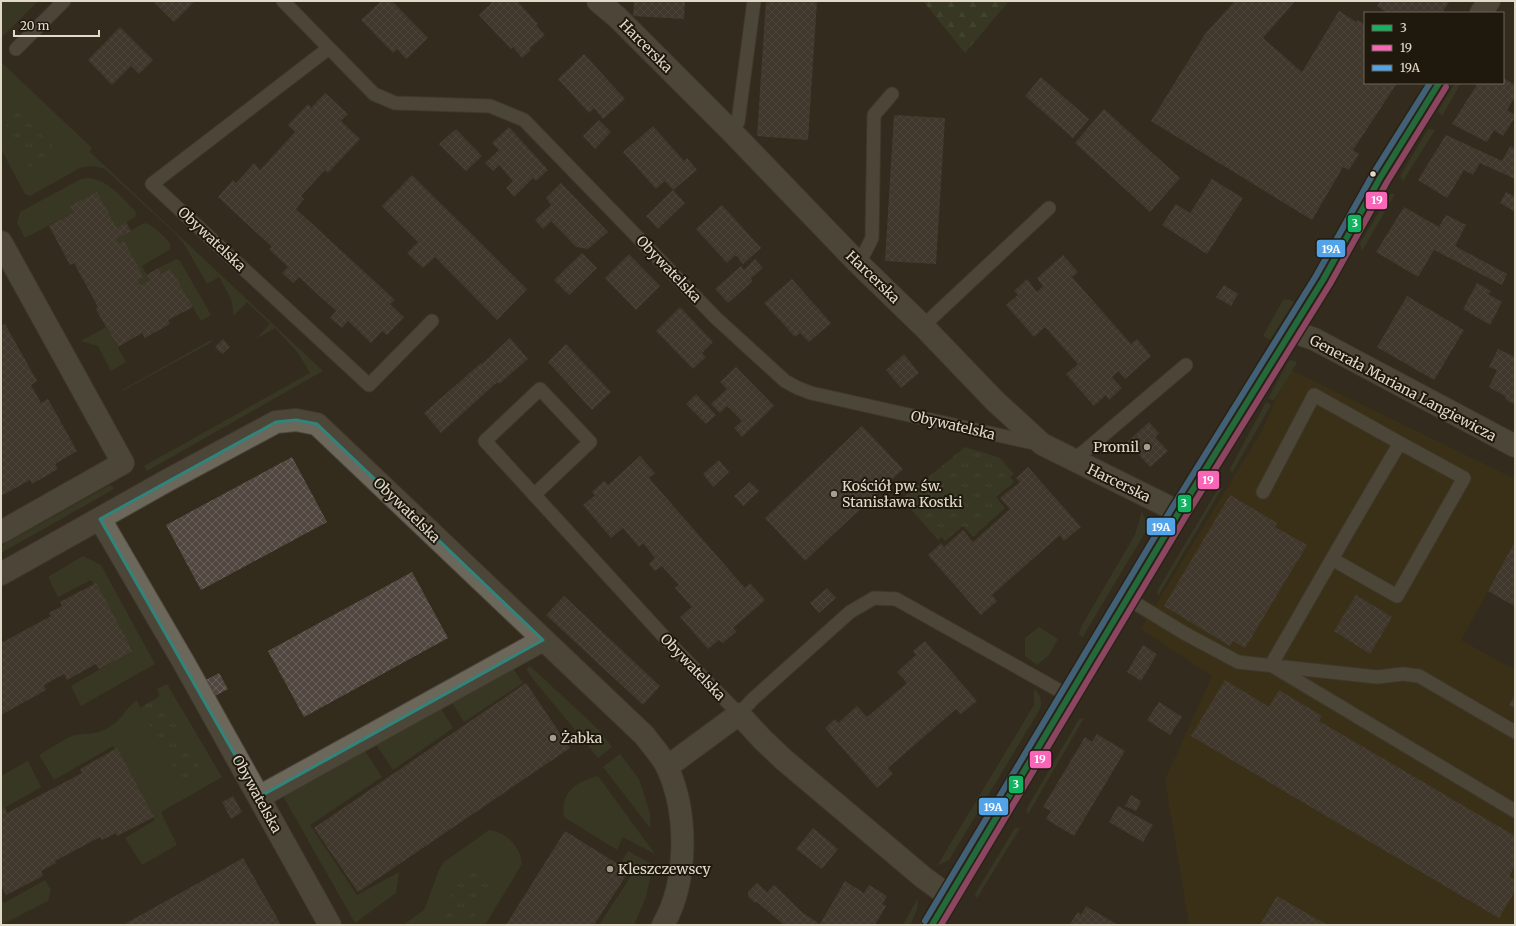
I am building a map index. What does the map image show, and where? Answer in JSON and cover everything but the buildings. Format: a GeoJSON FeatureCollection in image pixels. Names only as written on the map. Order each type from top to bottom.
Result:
{"type":"FeatureCollection","features":[{"type":"Feature","properties":{"kind":"street","name":"Harcerska"},"geometry":{"type":"LineString","coordinates":[[598,1],[617,9],[731,131],[858,263],[923,326],[995,401],[1042,444],[1179,512]]}},
{"type":"Feature","properties":{"kind":"street"},"geometry":{"type":"LineString","coordinates":[[1482,12],[1489,1]]}},
{"type":"Feature","properties":{"kind":"street"},"geometry":{"type":"LineString","coordinates":[[932,925],[1179,512],[1323,280],[1380,178],[1438,84]]}},
{"type":"Feature","properties":{"kind":"street"},"geometry":{"type":"LineString","coordinates":[[1,242],[123,463],[1,532]]}},
{"type":"Feature","properties":{"kind":"street","name":"Generała Mariana Langiewicza"},"geometry":{"type":"LineString","coordinates":[[1291,330],[1314,339],[1515,446]]}},
{"type":"Feature","properties":{"kind":"street","name":"Obywatelska"},"geometry":{"type":"LineString","coordinates":[[1,574],[276,422],[296,420],[317,424],[644,736],[667,768],[675,792],[681,824],[683,851],[681,875],[668,917],[663,925]]}},
{"type":"Feature","properties":{"kind":"street","name":"Obywatelska"},"geometry":{"type":"LineString","coordinates":[[100,518],[184,663],[330,925]]}},
{"type":"Feature","properties":{"kind":"street"},"geometry":{"type":"LineString","coordinates":[[259,798],[542,640]]}},
{"type":"Feature","properties":{"kind":"street"},"geometry":{"type":"LineString","coordinates":[[667,768],[739,714]]}},
{"type":"Feature","properties":{"kind":"street","name":"Obywatelska"},"geometry":{"type":"LineString","coordinates":[[739,714],[774,750],[831,800],[924,878],[949,896]]}},
{"type":"Feature","properties":{"kind":"lane"},"geometry":{"type":"LineString","coordinates":[[16,49],[64,1]]}},
{"type":"Feature","properties":{"kind":"lane","name":"Obywatelska"},"geometry":{"type":"LineString","coordinates":[[283,1],[374,94],[395,104],[490,106],[524,120],[716,318],[785,381],[811,393],[1042,444]]}},
{"type":"Feature","properties":{"kind":"lane"},"geometry":{"type":"LineString","coordinates":[[731,131],[738,122],[754,1]]}},
{"type":"Feature","properties":{"kind":"lane","name":"Obywatelska"},"geometry":{"type":"LineString","coordinates":[[329,48],[152,184],[369,385],[432,321]]}},
{"type":"Feature","properties":{"kind":"lane"},"geometry":{"type":"LineString","coordinates":[[858,263],[866,252],[872,238],[874,115],[892,94]]}},
{"type":"Feature","properties":{"kind":"lane"},"geometry":{"type":"LineString","coordinates":[[923,326],[1049,208]]}},
{"type":"Feature","properties":{"kind":"lane"},"geometry":{"type":"LineString","coordinates":[[1074,460],[1186,365]]}},
{"type":"Feature","properties":{"kind":"lane","name":"Obywatelska"},"geometry":{"type":"LineString","coordinates":[[534,495],[590,442],[540,389],[485,441],[534,495],[677,651],[739,714]]}},
{"type":"Feature","properties":{"kind":"lane"},"geometry":{"type":"LineString","coordinates":[[1263,492],[1314,395],[1464,478],[1397,596],[1332,559]]}},
{"type":"Feature","properties":{"kind":"lane"},"geometry":{"type":"LineString","coordinates":[[1271,665],[1400,443]]}},
{"type":"Feature","properties":{"kind":"lane"},"geometry":{"type":"LineString","coordinates":[[739,714],[753,699],[850,612],[874,598],[896,600],[1068,696]]}},
{"type":"Feature","properties":{"kind":"lane"},"geometry":{"type":"LineString","coordinates":[[1127,598],[1184,633],[1238,662],[1377,677],[1403,674],[1419,676],[1515,732]]}},
{"type":"Feature","properties":{"kind":"lane"},"geometry":{"type":"LineString","coordinates":[[1271,665],[1515,811]]}},
{"type":"Feature","properties":{"kind":"highlighted area"},"geometry":{"type":"Polygon","coordinates":[[[296,420],[317,424],[543,640],[259,797],[100,519],[276,422],[296,420]]]}},
{"type":"Feature","properties":{"kind":"shaded area"},"geometry":{"type":"Polygon","coordinates":[[[1289,369],[1515,479],[1515,542],[1461,640],[1515,670],[1515,925],[1189,925],[1165,780],[1212,676],[1141,629],[1263,429],[1289,369]]]}},
{"type":"Feature","properties":{"kind":"green space"},"geometry":{"type":"Polygon","coordinates":[[[1,1],[38,1],[1,38],[1,1]]]}},
{"type":"Feature","properties":{"kind":"green space"},"geometry":{"type":"Polygon","coordinates":[[[923,1],[1009,1],[965,53],[923,1]]]}},
{"type":"Feature","properties":{"kind":"green space"},"geometry":{"type":"Polygon","coordinates":[[[1,62],[92,148],[90,152],[323,371],[147,471],[144,466],[310,373],[298,353],[275,328],[256,339],[270,324],[247,302],[233,316],[231,300],[219,277],[207,284],[184,244],[176,234],[105,169],[93,166],[80,168],[30,196],[25,194],[1,149],[1,62]]]}},
{"type":"Feature","properties":{"kind":"green space"},"geometry":{"type":"Polygon","coordinates":[[[1454,84],[1460,84],[1442,116],[1438,111],[1454,84]]]}},
{"type":"Feature","properties":{"kind":"green space"},"geometry":{"type":"Polygon","coordinates":[[[14,108],[63,156],[32,173],[2,116],[14,108]]]}},
{"type":"Feature","properties":{"kind":"green space"},"geometry":{"type":"Polygon","coordinates":[[[1428,129],[1435,130],[1403,181],[1400,176],[1428,129]]]}},
{"type":"Feature","properties":{"kind":"green space"},"geometry":{"type":"Polygon","coordinates":[[[81,179],[95,179],[108,185],[135,211],[135,217],[117,228],[97,192],[71,206],[74,212],[25,238],[17,223],[20,212],[81,179]]]}},
{"type":"Feature","properties":{"kind":"green space"},"geometry":{"type":"Polygon","coordinates":[[[1390,194],[1395,194],[1362,251],[1360,243],[1390,194]]]}},
{"type":"Feature","properties":{"kind":"green space"},"geometry":{"type":"Polygon","coordinates":[[[144,223],[151,225],[158,231],[168,241],[170,247],[169,250],[142,266],[150,280],[140,285],[137,280],[143,276],[124,242],[119,244],[116,239],[144,223]]]}},
{"type":"Feature","properties":{"kind":"green space"},"geometry":{"type":"Polygon","coordinates":[[[177,259],[180,261],[211,315],[201,321],[171,269],[161,274],[158,268],[177,259]]]}},
{"type":"Feature","properties":{"kind":"green space"},"geometry":{"type":"Polygon","coordinates":[[[1288,299],[1294,302],[1270,340],[1263,336],[1283,300],[1288,299]]]}},
{"type":"Feature","properties":{"kind":"green space"},"geometry":{"type":"Polygon","coordinates":[[[106,327],[126,362],[111,371],[98,346],[81,341],[106,327]]]}},
{"type":"Feature","properties":{"kind":"green space"},"geometry":{"type":"Polygon","coordinates":[[[211,340],[212,342],[122,391],[122,390],[211,340]]]}},
{"type":"Feature","properties":{"kind":"green space"},"geometry":{"type":"Polygon","coordinates":[[[1291,360],[1297,362],[1295,366],[1274,400],[1268,399],[1288,362],[1291,360]]]}},
{"type":"Feature","properties":{"kind":"green space"},"geometry":{"type":"Polygon","coordinates":[[[1266,402],[1271,405],[1232,473],[1230,470],[1231,467],[1266,402]]]}},
{"type":"Feature","properties":{"kind":"green space"},"geometry":{"type":"Polygon","coordinates":[[[965,447],[1000,458],[1014,474],[1010,477],[1014,482],[996,497],[1005,508],[973,537],[963,526],[945,541],[942,537],[938,540],[902,499],[965,447]]]}},
{"type":"Feature","properties":{"kind":"green space"},"geometry":{"type":"Polygon","coordinates":[[[110,485],[114,489],[1,553],[1,546],[110,485]]]}},
{"type":"Feature","properties":{"kind":"green space"},"geometry":{"type":"Polygon","coordinates":[[[1222,488],[1158,596],[1157,591],[1218,489],[1222,488]]]}},
{"type":"Feature","properties":{"kind":"green space"},"geometry":{"type":"Polygon","coordinates":[[[1142,511],[1147,524],[1146,531],[1082,638],[1079,633],[1082,625],[1135,535],[1142,511]]]}},
{"type":"Feature","properties":{"kind":"green space"},"geometry":{"type":"Polygon","coordinates":[[[83,556],[101,565],[155,664],[81,706],[71,686],[133,650],[91,580],[58,597],[48,577],[83,556]]]}},
{"type":"Feature","properties":{"kind":"green space"},"geometry":{"type":"Polygon","coordinates":[[[1039,627],[1058,639],[1049,655],[1037,665],[1025,656],[1025,638],[1039,627]]]}},
{"type":"Feature","properties":{"kind":"green space"},"geometry":{"type":"Polygon","coordinates":[[[530,666],[599,730],[612,747],[598,758],[533,679],[526,669],[530,666]]]}},
{"type":"Feature","properties":{"kind":"green space"},"geometry":{"type":"Polygon","coordinates":[[[512,667],[523,683],[464,722],[451,701],[512,667]]]}},
{"type":"Feature","properties":{"kind":"green space"},"geometry":{"type":"Polygon","coordinates":[[[167,684],[222,777],[161,812],[177,845],[142,865],[125,838],[155,820],[113,746],[54,780],[39,755],[72,736],[95,733],[108,728],[113,725],[137,700],[140,708],[160,697],[157,689],[167,684]]]}},
{"type":"Feature","properties":{"kind":"green space"},"geometry":{"type":"Polygon","coordinates":[[[1034,689],[1040,698],[1040,709],[949,860],[937,866],[1034,705],[1034,689]]]}},
{"type":"Feature","properties":{"kind":"green space"},"geometry":{"type":"Polygon","coordinates":[[[160,696],[201,770],[181,781],[140,708],[160,696]]]}},
{"type":"Feature","properties":{"kind":"green space"},"geometry":{"type":"Polygon","coordinates":[[[440,707],[453,728],[393,770],[375,743],[440,707]]]}},
{"type":"Feature","properties":{"kind":"green space"},"geometry":{"type":"Polygon","coordinates":[[[1084,718],[1028,814],[1026,810],[1079,719],[1084,718]]]}},
{"type":"Feature","properties":{"kind":"green space"},"geometry":{"type":"Polygon","coordinates":[[[364,749],[382,777],[310,825],[357,895],[399,872],[396,893],[355,923],[283,796],[364,749]]]}},
{"type":"Feature","properties":{"kind":"green space"},"geometry":{"type":"Polygon","coordinates":[[[620,754],[639,779],[650,813],[650,828],[603,767],[620,754]]]}},
{"type":"Feature","properties":{"kind":"green space"},"geometry":{"type":"Polygon","coordinates":[[[28,761],[41,787],[1,810],[1,776],[28,761]]]}},
{"type":"Feature","properties":{"kind":"green space"},"geometry":{"type":"Polygon","coordinates":[[[598,776],[655,854],[623,837],[617,850],[564,817],[563,808],[567,795],[571,789],[583,781],[598,776]]]}},
{"type":"Feature","properties":{"kind":"green space"},"geometry":{"type":"Polygon","coordinates":[[[1015,828],[1020,828],[977,898],[975,894],[1015,828]]]}},
{"type":"Feature","properties":{"kind":"green space"},"geometry":{"type":"Polygon","coordinates":[[[489,830],[501,834],[512,841],[519,852],[522,864],[485,925],[403,925],[424,910],[439,870],[444,862],[489,830]]]}},
{"type":"Feature","properties":{"kind":"green space"},"geometry":{"type":"Polygon","coordinates":[[[628,851],[653,865],[646,897],[634,925],[599,925],[635,870],[622,861],[628,851]]]}},
{"type":"Feature","properties":{"kind":"green space"},"geometry":{"type":"Polygon","coordinates":[[[474,870],[484,874],[489,879],[490,887],[484,903],[469,925],[434,925],[461,876],[474,870]]]}},
{"type":"Feature","properties":{"kind":"green space"},"geometry":{"type":"Polygon","coordinates":[[[45,880],[51,890],[48,901],[1,925],[1,899],[4,903],[45,880]]]}},
{"type":"Feature","properties":{"kind":"green space"},"geometry":{"type":"Polygon","coordinates":[[[918,898],[917,910],[910,925],[903,925],[918,898]]]}},
{"type":"Feature","properties":{"kind":"transit line","name":"19A"},"geometry":{"type":"LineString","coordinates":[[925,921],[1172,508],[1316,276],[1373,174],[1429,84]]}},
{"type":"Feature","properties":{"kind":"transit line","name":"3"},"geometry":{"type":"LineString","coordinates":[[932,925],[1179,512],[1323,280],[1380,178],[1438,84]]}},
{"type":"Feature","properties":{"kind":"transit line","name":"19"},"geometry":{"type":"LineString","coordinates":[[941,925],[1186,516],[1330,284],[1387,182],[1446,87]]}},
{"type":"Feature","properties":{"kind":"place","name":"Promil"},"geometry":{"type":"Point","coordinates":[1147,447]}},
{"type":"Feature","properties":{"kind":"place","name":"Kościół pw. św. Stanisława Kostki"},"geometry":{"type":"Point","coordinates":[834,494]}},
{"type":"Feature","properties":{"kind":"place","name":"Żabka"},"geometry":{"type":"Point","coordinates":[553,738]}},
{"type":"Feature","properties":{"kind":"place","name":"Kleszczewscy"},"geometry":{"type":"Point","coordinates":[610,869]}}]}
